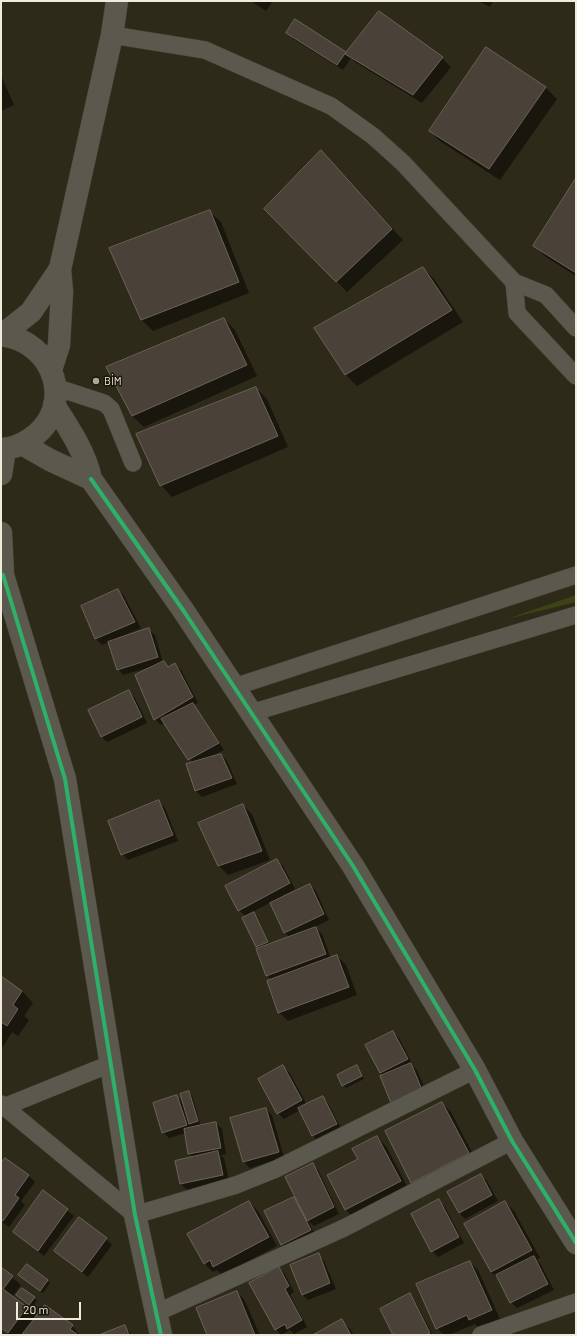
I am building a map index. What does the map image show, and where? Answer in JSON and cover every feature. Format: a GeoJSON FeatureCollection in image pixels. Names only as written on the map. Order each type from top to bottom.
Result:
{"type":"FeatureCollection","features":[{"type":"Feature","properties":{"kind":"street"},"geometry":{"type":"LineString","coordinates":[[1,474],[10,447],[36,434],[48,421],[59,345],[62,292],[60,270],[112,35],[117,1]]}},
{"type":"Feature","properties":{"kind":"street"},"geometry":{"type":"LineString","coordinates":[[112,35],[205,50],[331,106],[373,136],[403,163],[514,282],[546,295],[576,328]]}},
{"type":"Feature","properties":{"kind":"street"},"geometry":{"type":"LineString","coordinates":[[2,335],[31,312],[60,270]]}},
{"type":"Feature","properties":{"kind":"street"},"geometry":{"type":"LineString","coordinates":[[514,282],[517,313],[576,376]]}},
{"type":"Feature","properties":{"kind":"street"},"geometry":{"type":"LineString","coordinates":[[2,335],[18,338],[32,346],[43,356],[53,388],[88,465],[91,479],[183,610],[353,866],[475,1070],[512,1141],[576,1243]]}},
{"type":"Feature","properties":{"kind":"street"},"geometry":{"type":"LineString","coordinates":[[53,388],[104,403],[111,409],[133,463]]}},
{"type":"Feature","properties":{"kind":"street"},"geometry":{"type":"LineString","coordinates":[[10,447],[50,460],[91,479]]}},
{"type":"Feature","properties":{"kind":"street"},"geometry":{"type":"LineString","coordinates":[[1,533],[2,573],[65,779],[135,1215],[161,1335]]}},
{"type":"Feature","properties":{"kind":"street"},"geometry":{"type":"LineString","coordinates":[[234,687],[576,575]]}},
{"type":"Feature","properties":{"kind":"street"},"geometry":{"type":"LineString","coordinates":[[251,713],[576,615]]}},
{"type":"Feature","properties":{"kind":"street"},"geometry":{"type":"LineString","coordinates":[[110,1064],[3,1105],[135,1215]]}},
{"type":"Feature","properties":{"kind":"street"},"geometry":{"type":"LineString","coordinates":[[135,1215],[236,1185],[276,1169],[475,1070]]}},
{"type":"Feature","properties":{"kind":"street"},"geometry":{"type":"LineString","coordinates":[[156,1313],[344,1228],[512,1141]]}},
{"type":"Feature","properties":{"kind":"street"},"geometry":{"type":"LineString","coordinates":[[481,1335],[576,1302]]}},
{"type":"Feature","properties":{"kind":"green space"},"geometry":{"type":"Polygon","coordinates":[[[576,595],[576,602],[507,619],[576,595]]]}},
{"type":"Feature","properties":{"kind":"building"},"geometry":{"type":"Polygon","coordinates":[[[379,11],[443,57],[413,95],[345,54],[379,11]]]}},
{"type":"Feature","properties":{"kind":"building"},"geometry":{"type":"Polygon","coordinates":[[[295,19],[346,52],[337,65],[286,33],[295,19]]]}},
{"type":"Feature","properties":{"kind":"building"},"geometry":{"type":"Polygon","coordinates":[[[486,47],[546,87],[489,169],[429,131],[486,47]]]}},
{"type":"Feature","properties":{"kind":"building"},"geometry":{"type":"Polygon","coordinates":[[[321,150],[392,229],[336,282],[264,209],[321,150]]]}},
{"type":"Feature","properties":{"kind":"building"},"geometry":{"type":"Polygon","coordinates":[[[576,178],[576,273],[533,246],[576,178]]]}},
{"type":"Feature","properties":{"kind":"building"},"geometry":{"type":"Polygon","coordinates":[[[210,210],[239,282],[141,320],[109,248],[210,210]]]}},
{"type":"Feature","properties":{"kind":"building"},"geometry":{"type":"Polygon","coordinates":[[[423,267],[452,310],[345,375],[314,328],[423,267]]]}},
{"type":"Feature","properties":{"kind":"building"},"geometry":{"type":"Polygon","coordinates":[[[224,318],[247,365],[132,416],[106,367],[224,318]]]}},
{"type":"Feature","properties":{"kind":"building"},"geometry":{"type":"Polygon","coordinates":[[[256,387],[278,436],[160,486],[136,434],[256,387]]]}},
{"type":"Feature","properties":{"kind":"building"},"geometry":{"type":"Polygon","coordinates":[[[118,589],[135,622],[95,639],[81,606],[118,589]]]}},
{"type":"Feature","properties":{"kind":"building"},"geometry":{"type":"Polygon","coordinates":[[[149,628],[158,657],[117,670],[108,642],[149,628]]]}},
{"type":"Feature","properties":{"kind":"building"},"geometry":{"type":"Polygon","coordinates":[[[164,661],[168,667],[175,663],[193,697],[154,720],[135,675],[164,661]]]}},
{"type":"Feature","properties":{"kind":"building"},"geometry":{"type":"Polygon","coordinates":[[[129,690],[142,717],[101,737],[88,710],[129,690]]]}},
{"type":"Feature","properties":{"kind":"building"},"geometry":{"type":"Polygon","coordinates":[[[193,703],[219,743],[188,760],[161,719],[193,703]]]}},
{"type":"Feature","properties":{"kind":"building"},"geometry":{"type":"Polygon","coordinates":[[[221,754],[232,778],[195,791],[186,764],[221,754]]]}},
{"type":"Feature","properties":{"kind":"building"},"geometry":{"type":"Polygon","coordinates":[[[159,800],[173,835],[121,855],[108,821],[159,800]]]}},
{"type":"Feature","properties":{"kind":"building"},"geometry":{"type":"Polygon","coordinates":[[[243,804],[262,851],[218,866],[198,823],[243,804]]]}},
{"type":"Feature","properties":{"kind":"building"},"geometry":{"type":"Polygon","coordinates":[[[277,859],[290,883],[238,911],[225,886],[277,859]]]}},
{"type":"Feature","properties":{"kind":"building"},"geometry":{"type":"Polygon","coordinates":[[[310,884],[324,914],[284,933],[270,903],[310,884]]]}},
{"type":"Feature","properties":{"kind":"building"},"geometry":{"type":"Polygon","coordinates":[[[254,912],[268,942],[256,947],[242,918],[254,912]]]}},
{"type":"Feature","properties":{"kind":"building"},"geometry":{"type":"Polygon","coordinates":[[[316,927],[326,954],[266,976],[256,949],[316,927]]]}},
{"type":"Feature","properties":{"kind":"building"},"geometry":{"type":"Polygon","coordinates":[[[337,955],[349,987],[278,1013],[267,981],[337,955]]]}},
{"type":"Feature","properties":{"kind":"building"},"geometry":{"type":"Polygon","coordinates":[[[1,976],[22,991],[13,1005],[18,1009],[7,1026],[1,1022],[1,976]]]}},
{"type":"Feature","properties":{"kind":"building"},"geometry":{"type":"Polygon","coordinates":[[[393,1031],[408,1059],[380,1073],[365,1045],[393,1031]]]}},
{"type":"Feature","properties":{"kind":"building"},"geometry":{"type":"Polygon","coordinates":[[[411,1063],[422,1090],[391,1103],[380,1076],[411,1063]]]}},
{"type":"Feature","properties":{"kind":"building"},"geometry":{"type":"Polygon","coordinates":[[[283,1065],[302,1100],[277,1114],[258,1079],[283,1065]]]}},
{"type":"Feature","properties":{"kind":"building"},"geometry":{"type":"Polygon","coordinates":[[[357,1065],[362,1076],[342,1086],[337,1075],[357,1065]]]}},
{"type":"Feature","properties":{"kind":"building"},"geometry":{"type":"Polygon","coordinates":[[[189,1091],[198,1121],[189,1124],[180,1094],[189,1091]]]}},
{"type":"Feature","properties":{"kind":"building"},"geometry":{"type":"Polygon","coordinates":[[[177,1095],[187,1125],[162,1133],[153,1103],[177,1095]]]}},
{"type":"Feature","properties":{"kind":"building"},"geometry":{"type":"Polygon","coordinates":[[[323,1096],[337,1124],[312,1136],[298,1108],[323,1096]]]}},
{"type":"Feature","properties":{"kind":"building"},"geometry":{"type":"Polygon","coordinates":[[[442,1102],[469,1153],[411,1183],[385,1131],[442,1102]]]}},
{"type":"Feature","properties":{"kind":"building"},"geometry":{"type":"Polygon","coordinates":[[[266,1108],[279,1152],[243,1162],[230,1118],[266,1108]]]}},
{"type":"Feature","properties":{"kind":"building"},"geometry":{"type":"Polygon","coordinates":[[[216,1122],[221,1148],[188,1154],[184,1129],[216,1122]]]}},
{"type":"Feature","properties":{"kind":"building"},"geometry":{"type":"Polygon","coordinates":[[[377,1136],[401,1181],[345,1210],[327,1175],[358,1159],[352,1149],[377,1136]]]}},
{"type":"Feature","properties":{"kind":"building"},"geometry":{"type":"Polygon","coordinates":[[[218,1151],[223,1175],[180,1184],[175,1161],[218,1151]]]}},
{"type":"Feature","properties":{"kind":"building"},"geometry":{"type":"Polygon","coordinates":[[[5,1158],[29,1175],[15,1195],[19,1198],[3,1221],[1,1220],[1,1163],[5,1158]]]}},
{"type":"Feature","properties":{"kind":"building"},"geometry":{"type":"Polygon","coordinates":[[[313,1163],[334,1207],[307,1221],[285,1177],[313,1163]]]}},
{"type":"Feature","properties":{"kind":"building"},"geometry":{"type":"Polygon","coordinates":[[[481,1174],[492,1195],[459,1213],[447,1192],[481,1174]]]}},
{"type":"Feature","properties":{"kind":"building"},"geometry":{"type":"Polygon","coordinates":[[[43,1190],[68,1209],[38,1251],[13,1232],[43,1190]]]}},
{"type":"Feature","properties":{"kind":"building"},"geometry":{"type":"Polygon","coordinates":[[[294,1197],[311,1230],[281,1245],[264,1211],[294,1197]]]}},
{"type":"Feature","properties":{"kind":"building"},"geometry":{"type":"Polygon","coordinates":[[[439,1199],[459,1237],[431,1252],[411,1214],[439,1199]]]}},
{"type":"Feature","properties":{"kind":"building"},"geometry":{"type":"Polygon","coordinates":[[[249,1201],[269,1237],[213,1267],[210,1260],[204,1264],[187,1234],[249,1201]]]}},
{"type":"Feature","properties":{"kind":"building"},"geometry":{"type":"Polygon","coordinates":[[[505,1201],[532,1250],[491,1272],[464,1224],[505,1201]]]}},
{"type":"Feature","properties":{"kind":"building"},"geometry":{"type":"Polygon","coordinates":[[[79,1217],[107,1238],[82,1272],[54,1251],[79,1217]]]}},
{"type":"Feature","properties":{"kind":"building"},"geometry":{"type":"Polygon","coordinates":[[[319,1253],[330,1283],[302,1295],[290,1265],[319,1253]]]}},
{"type":"Feature","properties":{"kind":"building"},"geometry":{"type":"Polygon","coordinates":[[[534,1256],[548,1284],[510,1303],[496,1275],[534,1256]]]}},
{"type":"Feature","properties":{"kind":"building"},"geometry":{"type":"Polygon","coordinates":[[[470,1261],[492,1310],[469,1320],[467,1315],[436,1329],[416,1284],[470,1261]]]}},
{"type":"Feature","properties":{"kind":"building"},"geometry":{"type":"Polygon","coordinates":[[[27,1264],[48,1280],[40,1291],[18,1275],[27,1264]]]}},
{"type":"Feature","properties":{"kind":"building"},"geometry":{"type":"Polygon","coordinates":[[[1,1267],[13,1276],[3,1289],[27,1307],[8,1333],[1,1328],[1,1267]]]}},
{"type":"Feature","properties":{"kind":"building"},"geometry":{"type":"Polygon","coordinates":[[[279,1267],[289,1286],[285,1289],[302,1320],[287,1329],[285,1324],[275,1330],[249,1283],[279,1267]]]}},
{"type":"Feature","properties":{"kind":"building"},"geometry":{"type":"Polygon","coordinates":[[[22,1288],[35,1297],[29,1305],[16,1295],[22,1288]]]}},
{"type":"Feature","properties":{"kind":"building"},"geometry":{"type":"Polygon","coordinates":[[[237,1291],[255,1335],[207,1335],[196,1308],[237,1291]]]}},
{"type":"Feature","properties":{"kind":"building"},"geometry":{"type":"Polygon","coordinates":[[[410,1293],[430,1333],[425,1335],[393,1335],[380,1309],[410,1293]]]}},
{"type":"Feature","properties":{"kind":"building"},"geometry":{"type":"Polygon","coordinates":[[[45,1305],[73,1325],[70,1329],[78,1335],[22,1335],[45,1305]]]}},
{"type":"Feature","properties":{"kind":"building"},"geometry":{"type":"Polygon","coordinates":[[[342,1319],[351,1335],[313,1335],[342,1319]]]}},
{"type":"Feature","properties":{"kind":"building"},"geometry":{"type":"Polygon","coordinates":[[[125,1325],[129,1335],[99,1335],[125,1325]]]}},
{"type":"Feature","properties":{"kind":"cycle path"},"geometry":{"type":"LineString","coordinates":[[91,479],[183,610],[353,866],[475,1070],[512,1141],[576,1243]]}},
{"type":"Feature","properties":{"kind":"cycle path"},"geometry":{"type":"LineString","coordinates":[[3,575],[65,779],[135,1215],[161,1335]]}},
{"type":"Feature","properties":{"kind":"place","name":"BİM"},"geometry":{"type":"Point","coordinates":[96,381]}}]}
